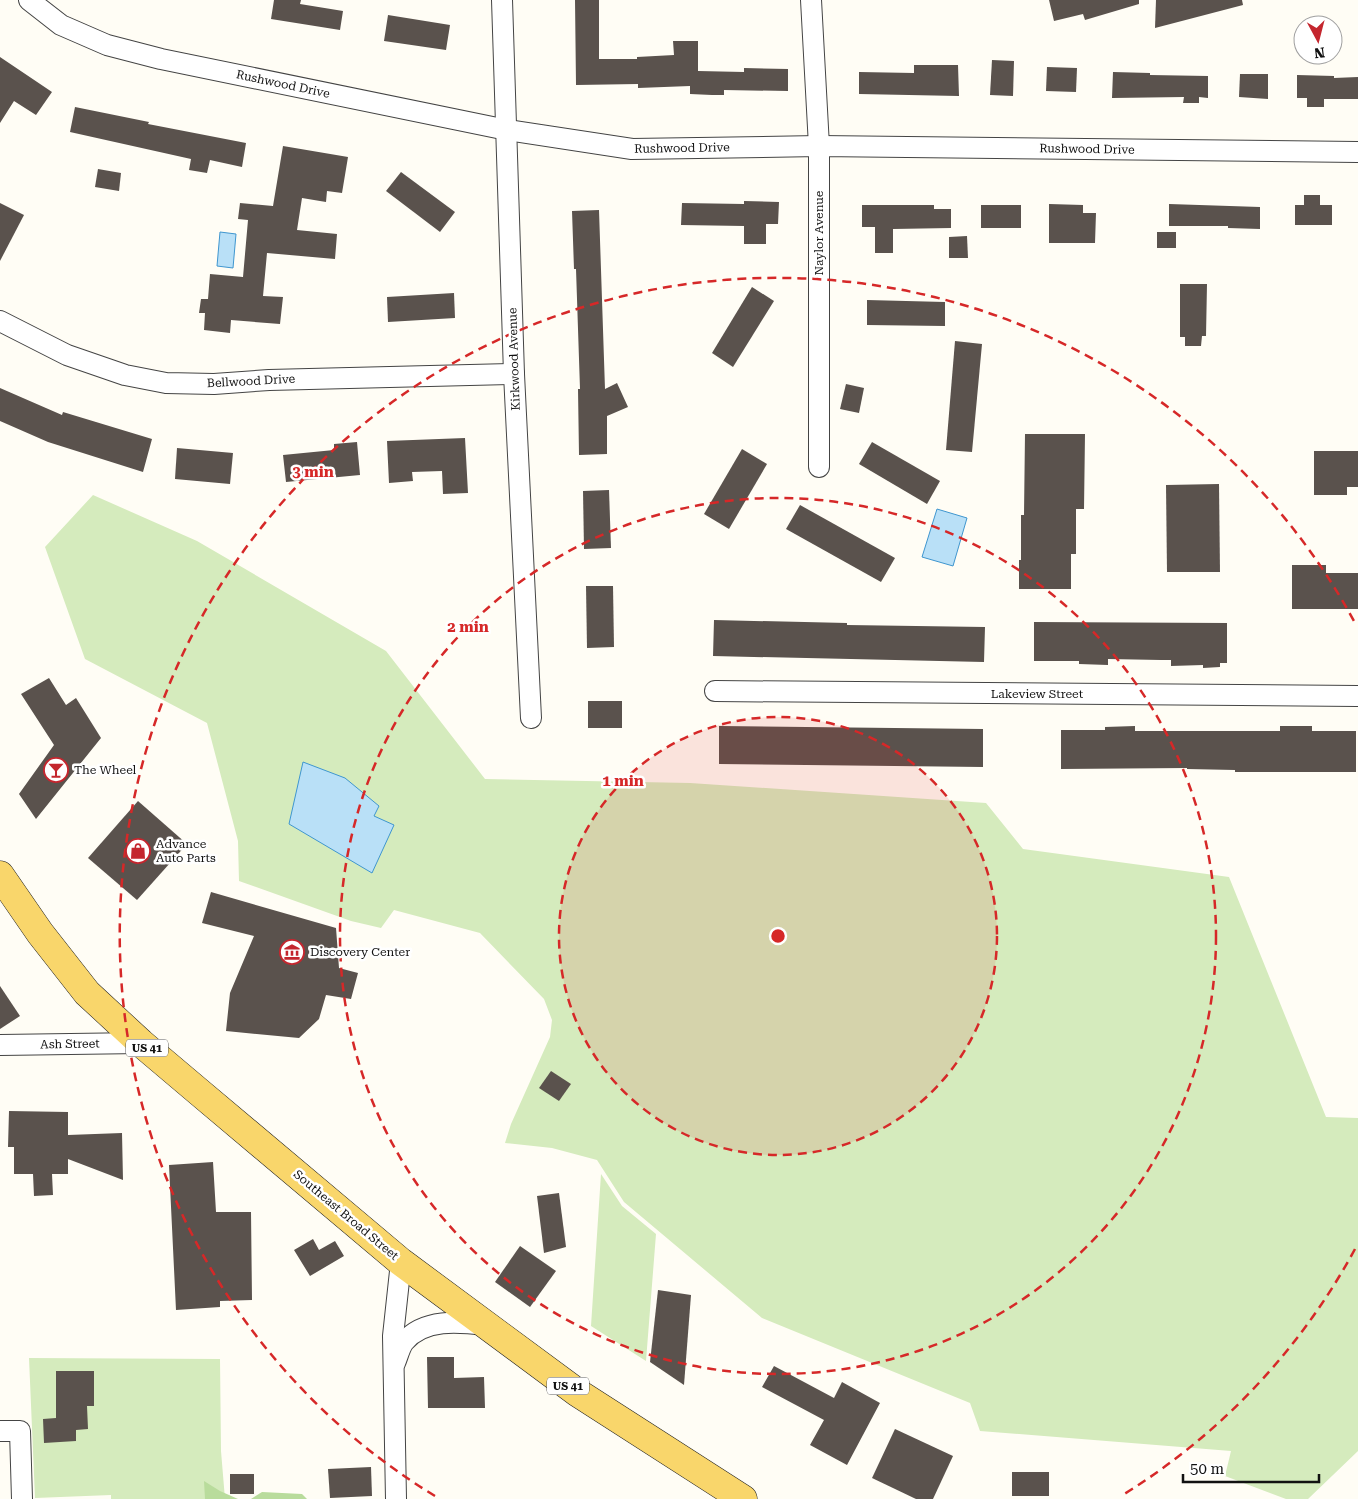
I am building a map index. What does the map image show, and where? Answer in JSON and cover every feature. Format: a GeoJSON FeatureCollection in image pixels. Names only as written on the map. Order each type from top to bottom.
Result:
{"type":"FeatureCollection","features":[{"type":"Feature","properties":{"kind":"main road","name":"Southeast Broad Street"},"geometry":{"type":"LineString","coordinates":[[0,875],[40,933],[87,993],[141,1043],[401,1262],[578,1393],[743,1499]]}},
{"type":"Feature","properties":{"kind":"street","name":"Rushwood Drive"},"geometry":{"type":"LineString","coordinates":[[29,0],[61,25],[107,45],[161,59],[506,130],[632,149],[819,146],[1358,152]]}},
{"type":"Feature","properties":{"kind":"street","name":"Kirkwood Avenue"},"geometry":{"type":"LineString","coordinates":[[502,0],[514,374],[531,718]]}},
{"type":"Feature","properties":{"kind":"street","name":"Naylor Avenue"},"geometry":{"type":"LineString","coordinates":[[811,0],[819,146],[819,467]]}},
{"type":"Feature","properties":{"kind":"street","name":"Bellwood Drive"},"geometry":{"type":"LineString","coordinates":[[0,321],[67,355],[125,375],[166,383],[214,384],[269,380],[514,374]]}},
{"type":"Feature","properties":{"kind":"street","name":"Lakeview Street"},"geometry":{"type":"LineString","coordinates":[[715,691],[1358,696]]}},
{"type":"Feature","properties":{"kind":"street","name":"Ash Street"},"geometry":{"type":"LineString","coordinates":[[0,1045],[141,1043]]}},
{"type":"Feature","properties":{"kind":"street"},"geometry":{"type":"LineString","coordinates":[[396,1499],[393,1336],[401,1262]]}},
{"type":"Feature","properties":{"kind":"street"},"geometry":{"type":"LineString","coordinates":[[394,1367],[403,1343],[415,1331],[427,1326],[447,1324],[486,1325]]}},
{"type":"Feature","properties":{"kind":"street"},"geometry":{"type":"LineString","coordinates":[[0,1431],[20,1431],[22,1499]]}},
{"type":"Feature","properties":{"kind":"green space"},"geometry":{"type":"Polygon","coordinates":[[[93,495],[197,541],[386,651],[485,779],[690,783],[986,803],[1023,849],[1229,877],[1326,1117],[1358,1118],[1358,1451],[1308,1499],[1286,1499],[1225,1476],[1231,1451],[980,1431],[970,1403],[762,1318],[624,1202],[597,1160],[552,1148],[505,1143],[511,1124],[550,1037],[552,1020],[544,999],[480,933],[394,910],[381,928],[351,921],[239,881],[238,841],[207,723],[85,659],[45,547],[93,495]]]}},
{"type":"Feature","properties":{"kind":"green space"},"geometry":{"type":"Polygon","coordinates":[[[601,1174],[622,1206],[656,1234],[646,1361],[591,1326],[601,1174]]]}},
{"type":"Feature","properties":{"kind":"green space"},"geometry":{"type":"Polygon","coordinates":[[[29,1358],[220,1359],[221,1451],[225,1499],[111,1499],[111,1495],[35,1498],[29,1358]]]}},
{"type":"Feature","properties":{"kind":"green space"},"geometry":{"type":"Polygon","coordinates":[[[204,1481],[220,1491],[238,1499],[205,1499],[204,1481]]]}},
{"type":"Feature","properties":{"kind":"green space"},"geometry":{"type":"Polygon","coordinates":[[[262,1492],[302,1494],[307,1499],[251,1499],[262,1492]]]}},
{"type":"Feature","properties":{"kind":"water"},"geometry":{"type":"Polygon","coordinates":[[[220,232],[236,234],[233,268],[217,266],[220,232]]]}},
{"type":"Feature","properties":{"kind":"water"},"geometry":{"type":"Polygon","coordinates":[[[937,509],[967,518],[953,566],[922,557],[937,509]]]}},
{"type":"Feature","properties":{"kind":"water"},"geometry":{"type":"Polygon","coordinates":[[[303,762],[345,778],[379,806],[374,816],[394,825],[372,873],[289,824],[303,762]]]}},
{"type":"Feature","properties":{"kind":"building"},"geometry":{"type":"Polygon","coordinates":[[[274,0],[301,0],[300,4],[343,11],[340,30],[271,19],[274,0]]]}},
{"type":"Feature","properties":{"kind":"building"},"geometry":{"type":"Polygon","coordinates":[[[575,0],[599,0],[599,59],[637,59],[637,57],[674,55],[673,41],[698,41],[698,71],[744,72],[744,68],[788,69],[788,91],[724,90],[724,95],[712,95],[690,94],[690,86],[638,88],[638,84],[576,85],[575,0]]]}},
{"type":"Feature","properties":{"kind":"building"},"geometry":{"type":"Polygon","coordinates":[[[1049,0],[1139,0],[1139,4],[1085,20],[1083,14],[1054,21],[1049,0]]]}},
{"type":"Feature","properties":{"kind":"building"},"geometry":{"type":"Polygon","coordinates":[[[1156,0],[1242,0],[1243,5],[1155,28],[1156,0]]]}},
{"type":"Feature","properties":{"kind":"building"},"geometry":{"type":"Polygon","coordinates":[[[388,15],[450,25],[446,50],[384,41],[388,15]]]}},
{"type":"Feature","properties":{"kind":"building"},"geometry":{"type":"Polygon","coordinates":[[[0,57],[52,92],[36,115],[14,101],[0,123],[0,57]]]}},
{"type":"Feature","properties":{"kind":"building"},"geometry":{"type":"Polygon","coordinates":[[[992,60],[1014,61],[1013,96],[990,95],[992,60]]]}},
{"type":"Feature","properties":{"kind":"building"},"geometry":{"type":"Polygon","coordinates":[[[914,65],[958,65],[959,96],[859,94],[859,72],[914,73],[914,65]]]}},
{"type":"Feature","properties":{"kind":"building"},"geometry":{"type":"Polygon","coordinates":[[[1047,67],[1077,68],[1076,92],[1046,91],[1047,67]]]}},
{"type":"Feature","properties":{"kind":"building"},"geometry":{"type":"Polygon","coordinates":[[[1113,72],[1208,76],[1208,98],[1199,97],[1199,103],[1183,103],[1184,97],[1112,98],[1113,72]]]}},
{"type":"Feature","properties":{"kind":"building"},"geometry":{"type":"Polygon","coordinates":[[[1240,74],[1268,74],[1268,99],[1239,97],[1240,74]]]}},
{"type":"Feature","properties":{"kind":"building"},"geometry":{"type":"Polygon","coordinates":[[[1297,75],[1334,76],[1334,78],[1358,77],[1358,99],[1324,99],[1324,107],[1307,107],[1307,98],[1297,98],[1297,75]]]}},
{"type":"Feature","properties":{"kind":"building"},"geometry":{"type":"Polygon","coordinates":[[[75,107],[149,122],[148,124],[246,143],[242,167],[210,160],[207,173],[189,170],[191,159],[70,132],[75,107]]]}},
{"type":"Feature","properties":{"kind":"building"},"geometry":{"type":"Polygon","coordinates":[[[283,146],[348,157],[342,193],[327,191],[326,202],[302,198],[297,230],[337,234],[335,259],[267,253],[263,296],[283,297],[280,324],[231,320],[230,333],[204,330],[205,313],[199,313],[201,299],[208,299],[210,274],[243,277],[248,220],[238,219],[240,203],[273,206],[283,146]]]}},
{"type":"Feature","properties":{"kind":"building"},"geometry":{"type":"Polygon","coordinates":[[[98,169],[121,173],[119,191],[95,187],[98,169]]]}},
{"type":"Feature","properties":{"kind":"building"},"geometry":{"type":"Polygon","coordinates":[[[401,172],[455,212],[440,232],[386,191],[401,172]]]}},
{"type":"Feature","properties":{"kind":"building"},"geometry":{"type":"Polygon","coordinates":[[[1304,195],[1320,195],[1320,205],[1332,205],[1332,225],[1295,225],[1295,205],[1304,205],[1304,195]]]}},
{"type":"Feature","properties":{"kind":"building"},"geometry":{"type":"Polygon","coordinates":[[[744,201],[779,202],[778,224],[766,224],[766,244],[744,244],[744,226],[681,225],[682,203],[744,204],[744,201]]]}},
{"type":"Feature","properties":{"kind":"building"},"geometry":{"type":"Polygon","coordinates":[[[0,203],[24,215],[0,261],[0,203]]]}},
{"type":"Feature","properties":{"kind":"building"},"geometry":{"type":"Polygon","coordinates":[[[1049,204],[1083,205],[1083,213],[1096,213],[1095,243],[1049,243],[1049,204]]]}},
{"type":"Feature","properties":{"kind":"building"},"geometry":{"type":"Polygon","coordinates":[[[1169,204],[1260,207],[1260,229],[1228,228],[1228,226],[1169,226],[1169,204]]]}},
{"type":"Feature","properties":{"kind":"building"},"geometry":{"type":"Polygon","coordinates":[[[862,205],[934,205],[934,209],[951,209],[951,228],[893,229],[893,253],[875,253],[875,227],[862,227],[862,205]]]}},
{"type":"Feature","properties":{"kind":"building"},"geometry":{"type":"Polygon","coordinates":[[[981,205],[1021,205],[1021,228],[981,228],[981,205]]]}},
{"type":"Feature","properties":{"kind":"building"},"geometry":{"type":"Polygon","coordinates":[[[599,210],[605,389],[617,383],[628,407],[607,416],[607,454],[579,455],[578,389],[580,389],[572,211],[599,210]]]}},
{"type":"Feature","properties":{"kind":"building"},"geometry":{"type":"Polygon","coordinates":[[[1157,232],[1176,232],[1176,248],[1157,248],[1157,232]]]}},
{"type":"Feature","properties":{"kind":"building"},"geometry":{"type":"Polygon","coordinates":[[[967,236],[968,258],[949,258],[949,237],[967,236]]]}},
{"type":"Feature","properties":{"kind":"building"},"geometry":{"type":"Polygon","coordinates":[[[1180,284],[1207,284],[1206,336],[1202,336],[1201,346],[1185,346],[1185,337],[1180,337],[1180,284]]]}},
{"type":"Feature","properties":{"kind":"building"},"geometry":{"type":"Polygon","coordinates":[[[752,287],[774,301],[733,367],[712,353],[752,287]]]}},
{"type":"Feature","properties":{"kind":"building"},"geometry":{"type":"Polygon","coordinates":[[[454,293],[455,318],[388,322],[387,297],[454,293]]]}},
{"type":"Feature","properties":{"kind":"building"},"geometry":{"type":"Polygon","coordinates":[[[867,300],[945,302],[945,326],[867,325],[867,300]]]}},
{"type":"Feature","properties":{"kind":"building"},"geometry":{"type":"Polygon","coordinates":[[[955,341],[982,344],[972,452],[946,450],[955,341]]]}},
{"type":"Feature","properties":{"kind":"building"},"geometry":{"type":"Polygon","coordinates":[[[846,384],[864,388],[859,413],[840,409],[846,384]]]}},
{"type":"Feature","properties":{"kind":"building"},"geometry":{"type":"Polygon","coordinates":[[[0,388],[62,415],[63,412],[152,439],[143,472],[48,442],[0,421],[0,388]]]}},
{"type":"Feature","properties":{"kind":"building"},"geometry":{"type":"Polygon","coordinates":[[[1025,434],[1085,434],[1084,509],[1076,509],[1076,554],[1071,554],[1071,589],[1019,589],[1021,515],[1024,515],[1025,434]]]}},
{"type":"Feature","properties":{"kind":"building"},"geometry":{"type":"Polygon","coordinates":[[[465,438],[468,493],[443,494],[442,471],[412,472],[413,481],[389,483],[387,441],[465,438]]]}},
{"type":"Feature","properties":{"kind":"building"},"geometry":{"type":"Polygon","coordinates":[[[357,442],[360,475],[286,482],[283,455],[334,450],[334,444],[357,442]]]}},
{"type":"Feature","properties":{"kind":"building"},"geometry":{"type":"Polygon","coordinates":[[[872,442],[940,481],[927,504],[859,464],[872,442]]]}},
{"type":"Feature","properties":{"kind":"building"},"geometry":{"type":"Polygon","coordinates":[[[177,448],[233,453],[230,484],[175,479],[177,448]]]}},
{"type":"Feature","properties":{"kind":"building"},"geometry":{"type":"Polygon","coordinates":[[[742,449],[767,464],[729,529],[704,514],[742,449]]]}},
{"type":"Feature","properties":{"kind":"building"},"geometry":{"type":"Polygon","coordinates":[[[1314,451],[1358,451],[1358,487],[1347,487],[1347,495],[1314,495],[1314,451]]]}},
{"type":"Feature","properties":{"kind":"building"},"geometry":{"type":"Polygon","coordinates":[[[1219,484],[1220,572],[1167,572],[1166,485],[1219,484]]]}},
{"type":"Feature","properties":{"kind":"building"},"geometry":{"type":"Polygon","coordinates":[[[609,490],[611,548],[584,549],[583,491],[609,490]]]}},
{"type":"Feature","properties":{"kind":"building"},"geometry":{"type":"Polygon","coordinates":[[[800,505],[895,558],[881,582],[786,529],[800,505]]]}},
{"type":"Feature","properties":{"kind":"building"},"geometry":{"type":"Polygon","coordinates":[[[1292,565],[1326,565],[1326,573],[1358,573],[1358,609],[1292,609],[1292,565]]]}},
{"type":"Feature","properties":{"kind":"building"},"geometry":{"type":"Polygon","coordinates":[[[586,586],[613,586],[614,647],[587,648],[586,586]]]}},
{"type":"Feature","properties":{"kind":"building"},"geometry":{"type":"Polygon","coordinates":[[[714,620],[847,623],[847,625],[985,627],[984,662],[713,656],[714,620]]]}},
{"type":"Feature","properties":{"kind":"building"},"geometry":{"type":"Polygon","coordinates":[[[1034,622],[1227,623],[1227,663],[1220,663],[1220,667],[1203,668],[1203,665],[1171,666],[1171,660],[1108,659],[1108,665],[1079,664],[1079,661],[1034,661],[1034,622]]]}},
{"type":"Feature","properties":{"kind":"building","name":"The Wheel"},"geometry":{"type":"Polygon","coordinates":[[[49,678],[66,705],[76,698],[101,738],[36,819],[19,794],[54,745],[21,694],[49,678]]]}},
{"type":"Feature","properties":{"kind":"building"},"geometry":{"type":"Polygon","coordinates":[[[588,701],[622,701],[622,728],[588,728],[588,701]]]}},
{"type":"Feature","properties":{"kind":"building"},"geometry":{"type":"Polygon","coordinates":[[[719,726],[983,729],[983,767],[719,764],[719,726]]]}},
{"type":"Feature","properties":{"kind":"building"},"geometry":{"type":"Polygon","coordinates":[[[1135,726],[1135,731],[1280,731],[1280,726],[1312,726],[1312,731],[1356,731],[1356,772],[1235,772],[1235,770],[1187,768],[1061,769],[1061,730],[1105,730],[1105,727],[1135,726]]]}},
{"type":"Feature","properties":{"kind":"building","name":"Advance Auto Parts"},"geometry":{"type":"Polygon","coordinates":[[[138,801],[187,844],[137,900],[88,858],[138,801]]]}},
{"type":"Feature","properties":{"kind":"building","name":"Discovery Center"},"geometry":{"type":"Polygon","coordinates":[[[211,892],[336,928],[339,968],[358,973],[351,999],[326,995],[319,1019],[299,1038],[226,1031],[230,993],[254,936],[202,923],[211,892]]]}},
{"type":"Feature","properties":{"kind":"building"},"geometry":{"type":"Polygon","coordinates":[[[0,986],[20,1016],[0,1029],[0,986]]]}},
{"type":"Feature","properties":{"kind":"building"},"geometry":{"type":"Polygon","coordinates":[[[551,1071],[571,1084],[559,1101],[539,1088],[551,1071]]]}},
{"type":"Feature","properties":{"kind":"building"},"geometry":{"type":"Polygon","coordinates":[[[9,1111],[68,1112],[68,1135],[122,1133],[123,1180],[68,1159],[68,1174],[52,1174],[53,1195],[34,1196],[33,1174],[14,1174],[14,1147],[8,1147],[9,1111]]]}},
{"type":"Feature","properties":{"kind":"building"},"geometry":{"type":"Polygon","coordinates":[[[213,1162],[216,1212],[251,1212],[252,1300],[220,1301],[220,1307],[176,1310],[169,1165],[213,1162]]]}},
{"type":"Feature","properties":{"kind":"building"},"geometry":{"type":"Polygon","coordinates":[[[559,1193],[566,1247],[544,1253],[537,1196],[559,1193]]]}},
{"type":"Feature","properties":{"kind":"building"},"geometry":{"type":"Polygon","coordinates":[[[313,1239],[319,1250],[335,1241],[344,1256],[310,1276],[294,1250],[313,1239]]]}},
{"type":"Feature","properties":{"kind":"building"},"geometry":{"type":"Polygon","coordinates":[[[520,1246],[556,1271],[530,1307],[495,1282],[520,1246]]]}},
{"type":"Feature","properties":{"kind":"building"},"geometry":{"type":"Polygon","coordinates":[[[658,1290],[691,1295],[684,1385],[650,1362],[658,1290]]]}},
{"type":"Feature","properties":{"kind":"building"},"geometry":{"type":"Polygon","coordinates":[[[427,1357],[454,1357],[454,1378],[484,1377],[485,1408],[428,1408],[427,1357]]]}},
{"type":"Feature","properties":{"kind":"building"},"geometry":{"type":"Polygon","coordinates":[[[774,1366],[834,1398],[842,1382],[880,1403],[847,1465],[810,1445],[824,1420],[762,1387],[774,1366]]]}},
{"type":"Feature","properties":{"kind":"building"},"geometry":{"type":"Polygon","coordinates":[[[56,1371],[94,1371],[94,1406],[87,1406],[88,1429],[76,1430],[76,1441],[44,1443],[43,1419],[56,1418],[56,1371]]]}},
{"type":"Feature","properties":{"kind":"building"},"geometry":{"type":"Polygon","coordinates":[[[895,1429],[953,1456],[933,1499],[916,1499],[872,1478],[895,1429]]]}},
{"type":"Feature","properties":{"kind":"building"},"geometry":{"type":"Polygon","coordinates":[[[371,1467],[372,1496],[330,1498],[328,1469],[371,1467]]]}},
{"type":"Feature","properties":{"kind":"building"},"geometry":{"type":"Polygon","coordinates":[[[1012,1472],[1049,1472],[1049,1496],[1012,1496],[1012,1472]]]}},
{"type":"Feature","properties":{"kind":"building"},"geometry":{"type":"Polygon","coordinates":[[[230,1474],[254,1474],[254,1494],[230,1494],[230,1474]]]}},
{"type":"Feature","properties":{"kind":"place","name":"The Wheel"},"geometry":{"type":"Point","coordinates":[56,770]}},
{"type":"Feature","properties":{"kind":"place","name":"Advance Auto Parts"},"geometry":{"type":"Point","coordinates":[138,851]}},
{"type":"Feature","properties":{"kind":"place","name":"Discovery Center"},"geometry":{"type":"Point","coordinates":[292,952]}}]}
